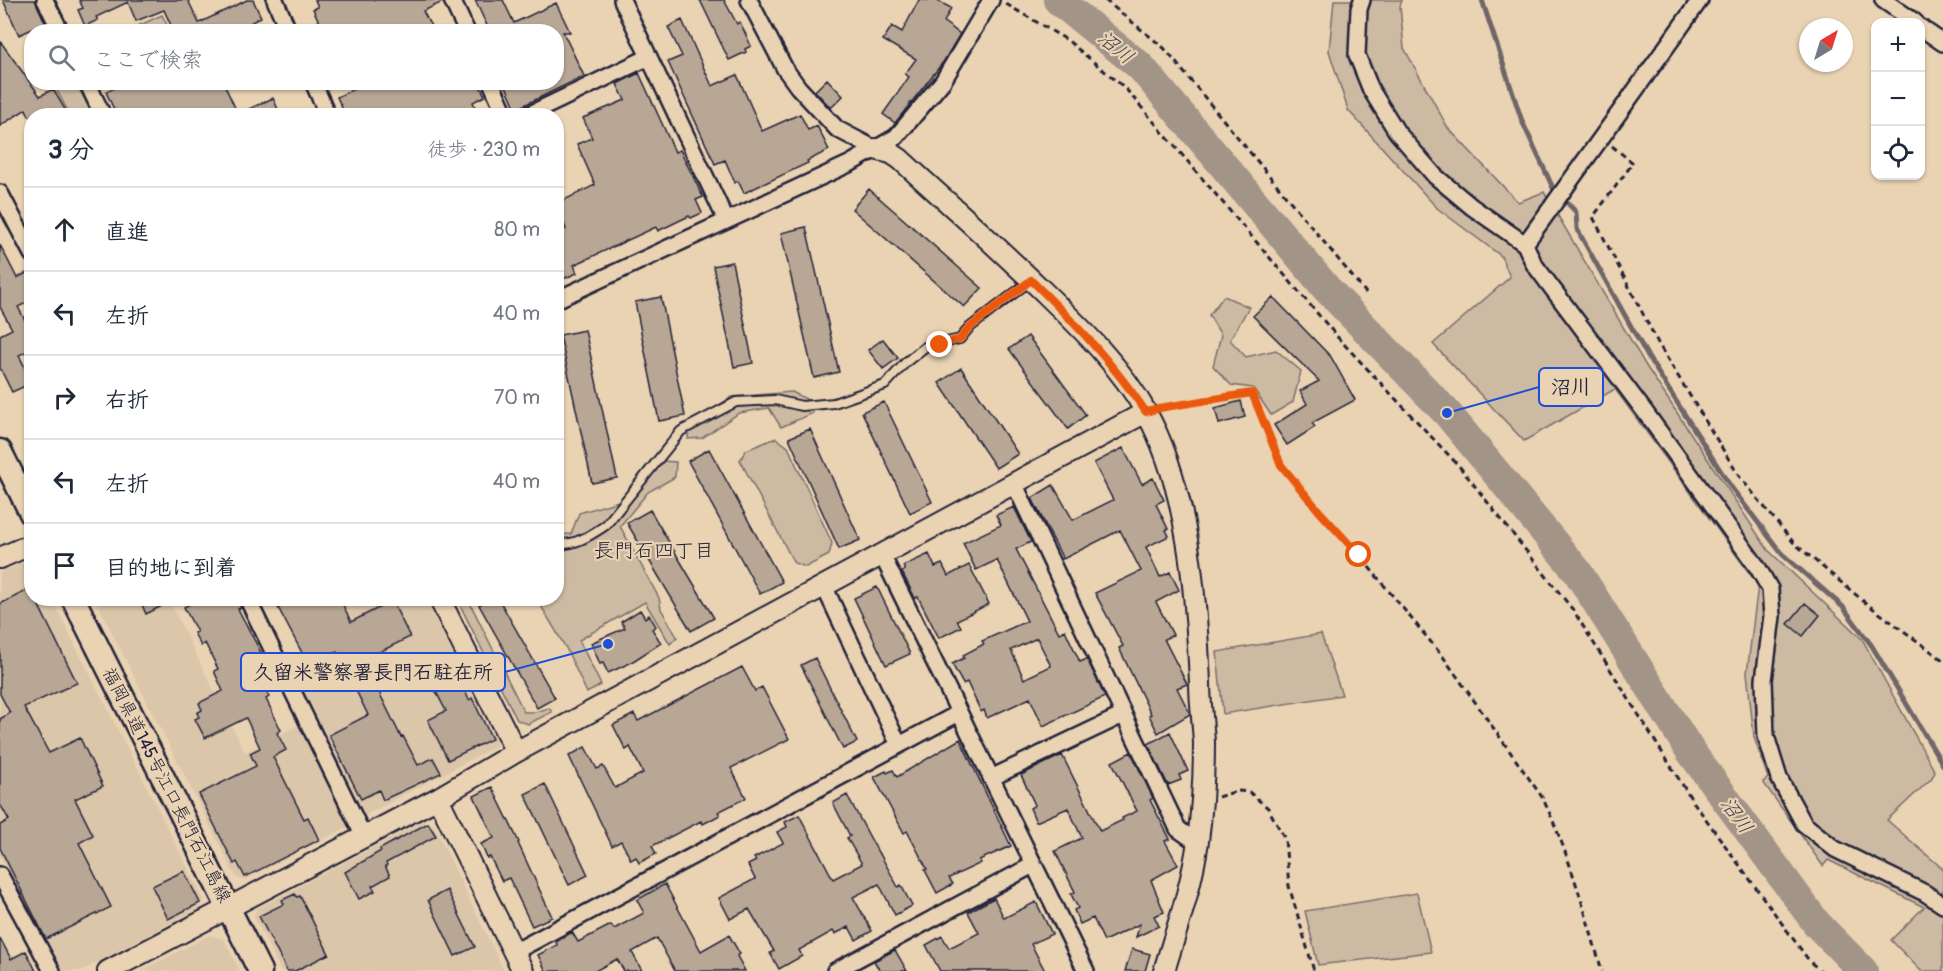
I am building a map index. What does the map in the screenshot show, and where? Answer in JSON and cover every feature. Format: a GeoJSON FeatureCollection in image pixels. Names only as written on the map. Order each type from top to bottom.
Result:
{"type":"FeatureCollection","features":[{"type":"Feature","properties":{"kind":"main road"},"geometry":{"type":"LineString","coordinates":[[0,452],[24,499]]}},
{"type":"Feature","properties":{"kind":"main road","name":"福岡県道145号江口長門石江島線"},"geometry":{"type":"LineString","coordinates":[[77,606],[260,971]]}},
{"type":"Feature","properties":{"kind":"street"},"geometry":{"type":"LineString","coordinates":[[45,0],[57,24]]}},
{"type":"Feature","properties":{"kind":"street"},"geometry":{"type":"LineString","coordinates":[[274,0],[285,24]]}},
{"type":"Feature","properties":{"kind":"street"},"geometry":{"type":"LineString","coordinates":[[452,0],[463,24]]}},
{"type":"Feature","properties":{"kind":"street"},"geometry":{"type":"LineString","coordinates":[[622,0],[726,220]]}},
{"type":"Feature","properties":{"kind":"street"},"geometry":{"type":"LineString","coordinates":[[749,0],[785,69],[798,87],[837,129],[900,159],[1081,328],[1122,376],[1146,412],[1164,453],[1180,503],[1189,561],[1198,629],[1204,742],[1198,843],[1183,911],[1164,971]]}},
{"type":"Feature","properties":{"kind":"street"},"geometry":{"type":"LineString","coordinates":[[564,296],[851,163],[896,137],[943,81],[992,0]]}},
{"type":"Feature","properties":{"kind":"street"},"geometry":{"type":"LineString","coordinates":[[1362,0],[1359,9],[1358,55],[1371,90],[1397,132],[1435,176],[1472,207],[1525,244],[1534,264],[1652,421],[1758,568],[1770,589],[1772,616],[1764,680],[1766,736],[1779,778],[1804,824],[1834,849],[1943,904]]}},
{"type":"Feature","properties":{"kind":"street"},"geometry":{"type":"LineString","coordinates":[[1525,244],[1700,0]]}},
{"type":"Feature","properties":{"kind":"street"},"geometry":{"type":"LineString","coordinates":[[1883,0],[1909,18]]}},
{"type":"Feature","properties":{"kind":"street"},"geometry":{"type":"LineString","coordinates":[[1925,30],[1943,43]]}},
{"type":"Feature","properties":{"kind":"street"},"geometry":{"type":"LineString","coordinates":[[543,108],[649,57]]}},
{"type":"Feature","properties":{"kind":"street"},"geometry":{"type":"LineString","coordinates":[[91,90],[99,108]]}},
{"type":"Feature","properties":{"kind":"street"},"geometry":{"type":"LineString","coordinates":[[317,90],[324,108]]}},
{"type":"Feature","properties":{"kind":"street"},"geometry":{"type":"LineString","coordinates":[[495,90],[502,108]]}},
{"type":"Feature","properties":{"kind":"street"},"geometry":{"type":"LineString","coordinates":[[0,193],[24,239]]}},
{"type":"Feature","properties":{"kind":"street"},"geometry":{"type":"LineString","coordinates":[[108,971],[438,798],[516,752],[1146,412]]}},
{"type":"Feature","properties":{"kind":"street"},"geometry":{"type":"LineString","coordinates":[[1014,483],[1178,829],[1198,843]]}},
{"type":"Feature","properties":{"kind":"street"},"geometry":{"type":"LineString","coordinates":[[0,558],[24,548]]}},
{"type":"Feature","properties":{"kind":"street"},"geometry":{"type":"LineString","coordinates":[[882,555],[1086,971]]}},
{"type":"Feature","properties":{"kind":"street"},"geometry":{"type":"LineString","coordinates":[[824,586],[899,745]]}},
{"type":"Feature","properties":{"kind":"street"},"geometry":{"type":"LineString","coordinates":[[250,606],[364,837]]}},
{"type":"Feature","properties":{"kind":"street"},"geometry":{"type":"LineString","coordinates":[[443,606],[516,752]]}},
{"type":"Feature","properties":{"kind":"street"},"geometry":{"type":"LineString","coordinates":[[514,952],[959,713]]}},
{"type":"Feature","properties":{"kind":"street"},"geometry":{"type":"LineString","coordinates":[[991,778],[1123,715]]}},
{"type":"Feature","properties":{"kind":"street"},"geometry":{"type":"LineString","coordinates":[[438,798],[523,971]]}},
{"type":"Feature","properties":{"kind":"street"},"geometry":{"type":"LineString","coordinates":[[835,971],[1033,865]]}},
{"type":"Feature","properties":{"kind":"street"},"geometry":{"type":"LineString","coordinates":[[0,875],[52,971]]}},
{"type":"Feature","properties":{"kind":"lane"},"geometry":{"type":"LineString","coordinates":[[564,545],[592,535],[606,525],[681,431],[736,402],[776,400],[802,406],[834,403],[885,385],[906,362],[925,347],[960,339],[969,328],[1031,280]]}},
{"type":"Feature","properties":{"kind":"path"},"geometry":{"type":"LineString","coordinates":[[999,0],[1067,40],[1125,88],[1340,340],[1460,466],[1572,610],[1692,800],[1810,962],[1821,971]]}},
{"type":"Feature","properties":{"kind":"path"},"geometry":{"type":"LineString","coordinates":[[1105,0],[1164,48],[1366,292]]}},
{"type":"Feature","properties":{"kind":"path"},"geometry":{"type":"LineString","coordinates":[[1601,138],[1633,163],[1593,217],[1659,345],[1739,476],[1794,543],[1867,604],[1943,660]]}},
{"type":"Feature","properties":{"kind":"path"},"geometry":{"type":"LineString","coordinates":[[1146,412],[1252,393],[1281,465],[1444,658],[1542,797],[1554,821],[1573,876],[1602,971]]}},
{"type":"Feature","properties":{"kind":"path"},"geometry":{"type":"LineString","coordinates":[[1202,803],[1243,791],[1249,792],[1268,808],[1285,839],[1289,886],[1314,971]]}},
{"type":"Feature","properties":{"kind":"shaded area"},"geometry":{"type":"Polygon","coordinates":[[[1334,0],[1402,0],[1400,6],[1404,48],[1448,128],[1518,202],[1544,192],[1646,366],[1768,550],[1862,639],[1935,772],[1931,779],[1887,820],[1943,869],[1943,971],[1921,971],[1891,940],[1924,907],[1828,860],[1823,866],[1763,782],[1768,778],[1754,737],[1747,673],[1758,585],[1615,389],[1524,441],[1433,344],[1510,277],[1501,256],[1437,208],[1348,110],[1329,51],[1334,0]]]}},
{"type":"Feature","properties":{"kind":"shaded area"},"geometry":{"type":"Polygon","coordinates":[[[162,15],[166,24],[142,24],[162,15]]]}},
{"type":"Feature","properties":{"kind":"shaded area"},"geometry":{"type":"Polygon","coordinates":[[[57,90],[80,90],[89,108],[66,108],[57,90]]]}},
{"type":"Feature","properties":{"kind":"shaded area"},"geometry":{"type":"Polygon","coordinates":[[[1224,296],[1249,307],[1230,340],[1246,357],[1276,350],[1301,371],[1293,402],[1271,415],[1253,388],[1231,385],[1213,366],[1221,335],[1209,315],[1224,296]]]}},
{"type":"Feature","properties":{"kind":"shaded area"},"geometry":{"type":"Polygon","coordinates":[[[792,392],[810,401],[813,413],[781,427],[769,408],[739,413],[702,438],[688,439],[689,426],[731,397],[792,392]]]}},
{"type":"Feature","properties":{"kind":"shaded area"},"geometry":{"type":"Polygon","coordinates":[[[776,438],[788,447],[832,543],[829,555],[806,567],[794,563],[740,460],[746,450],[776,438]]]}},
{"type":"Feature","properties":{"kind":"shaded area"},"geometry":{"type":"Polygon","coordinates":[[[662,461],[676,462],[675,477],[648,492],[620,526],[659,598],[661,609],[677,637],[670,644],[645,602],[579,640],[601,685],[587,693],[566,648],[541,606],[564,606],[564,534],[571,534],[579,513],[635,496],[662,461]]]}},
{"type":"Feature","properties":{"kind":"shaded area"},"geometry":{"type":"Polygon","coordinates":[[[24,562],[24,606],[56,606],[204,900],[199,908],[81,971],[60,971],[0,856],[0,573],[24,562]]]}},
{"type":"Feature","properties":{"kind":"shaded area"},"geometry":{"type":"Polygon","coordinates":[[[99,606],[172,606],[245,752],[299,725],[349,826],[244,880],[236,877],[99,606]]]}},
{"type":"Feature","properties":{"kind":"shaded area"},"geometry":{"type":"Polygon","coordinates":[[[345,606],[428,606],[498,745],[362,817],[297,686],[368,652],[345,606]]]}},
{"type":"Feature","properties":{"kind":"shaded area"},"geometry":{"type":"Polygon","coordinates":[[[460,606],[471,606],[524,712],[549,708],[552,712],[528,724],[517,720],[460,606]]]}},
{"type":"Feature","properties":{"kind":"shaded area"},"geometry":{"type":"Polygon","coordinates":[[[1321,634],[1342,695],[1223,714],[1217,652],[1321,634]]]}},
{"type":"Feature","properties":{"kind":"shaded area"},"geometry":{"type":"Polygon","coordinates":[[[423,821],[433,824],[504,971],[281,971],[254,917],[256,909],[423,821]]]}},
{"type":"Feature","properties":{"kind":"shaded area"},"geometry":{"type":"Polygon","coordinates":[[[1417,893],[1431,952],[1318,965],[1305,911],[1417,893]]]}},
{"type":"Feature","properties":{"kind":"shaded area"},"geometry":{"type":"Polygon","coordinates":[[[210,935],[224,939],[240,971],[141,971],[210,935]]]}},
{"type":"Feature","properties":{"kind":"building"},"geometry":{"type":"Polygon","coordinates":[[[3,0],[35,0],[46,24],[24,24],[24,33],[19,35],[3,0]]]}},
{"type":"Feature","properties":{"kind":"building"},"geometry":{"type":"Polygon","coordinates":[[[79,0],[188,0],[199,23],[247,0],[253,0],[261,17],[248,24],[170,24],[164,10],[136,21],[128,2],[96,17],[98,20],[84,24],[78,10],[83,8],[79,0]]]}},
{"type":"Feature","properties":{"kind":"building"},"geometry":{"type":"Polygon","coordinates":[[[315,0],[442,0],[443,2],[423,11],[430,24],[320,24],[313,9],[318,7],[315,0]]]}},
{"type":"Feature","properties":{"kind":"building"},"geometry":{"type":"Polygon","coordinates":[[[475,0],[503,0],[514,23],[556,3],[570,32],[564,32],[564,24],[486,24],[475,0]]]}},
{"type":"Feature","properties":{"kind":"building"},"geometry":{"type":"Polygon","coordinates":[[[700,0],[724,0],[737,24],[740,22],[751,46],[745,49],[746,52],[729,60],[700,0]]]}},
{"type":"Feature","properties":{"kind":"building"},"geometry":{"type":"Polygon","coordinates":[[[919,0],[936,0],[951,8],[944,22],[960,34],[944,61],[895,123],[883,114],[909,77],[905,74],[916,59],[883,40],[892,26],[902,32],[919,0]]]}},
{"type":"Feature","properties":{"kind":"building"},"geometry":{"type":"Polygon","coordinates":[[[682,20],[712,86],[737,75],[762,131],[800,114],[808,130],[817,126],[829,150],[807,161],[808,163],[744,193],[738,181],[735,183],[725,160],[715,164],[668,62],[682,56],[668,27],[682,20]]]}},
{"type":"Feature","properties":{"kind":"building"},"geometry":{"type":"Polygon","coordinates":[[[564,34],[584,76],[564,86],[564,34]]]}},
{"type":"Feature","properties":{"kind":"building"},"geometry":{"type":"Polygon","coordinates":[[[0,41],[24,74],[24,90],[36,90],[40,96],[54,90],[64,108],[24,108],[24,110],[0,126],[0,41]]]}},
{"type":"Feature","properties":{"kind":"building"},"geometry":{"type":"Polygon","coordinates":[[[639,73],[675,152],[680,150],[703,197],[696,200],[702,213],[691,218],[689,216],[658,231],[656,227],[574,265],[577,273],[564,279],[564,230],[566,229],[564,200],[595,185],[577,144],[592,138],[583,118],[625,100],[617,84],[639,73]]]}},
{"type":"Feature","properties":{"kind":"building"},"geometry":{"type":"Polygon","coordinates":[[[827,79],[843,96],[831,108],[815,91],[827,79]]]}},
{"type":"Feature","properties":{"kind":"building"},"geometry":{"type":"Polygon","coordinates":[[[110,90],[227,90],[235,108],[113,108],[106,92],[110,90]]]}},
{"type":"Feature","properties":{"kind":"building"},"geometry":{"type":"Polygon","coordinates":[[[351,90],[482,90],[485,96],[473,102],[476,108],[342,108],[337,97],[351,90]]]}},
{"type":"Feature","properties":{"kind":"building"},"geometry":{"type":"Polygon","coordinates":[[[508,90],[555,90],[518,108],[516,108],[508,90]]]}},
{"type":"Feature","properties":{"kind":"building"},"geometry":{"type":"Polygon","coordinates":[[[273,98],[277,108],[251,108],[273,98]]]}},
{"type":"Feature","properties":{"kind":"building"},"geometry":{"type":"Polygon","coordinates":[[[869,189],[982,288],[964,307],[852,209],[869,189]]]}},
{"type":"Feature","properties":{"kind":"building"},"geometry":{"type":"Polygon","coordinates":[[[806,227],[839,372],[814,378],[781,233],[806,227]]]}},
{"type":"Feature","properties":{"kind":"building"},"geometry":{"type":"Polygon","coordinates":[[[0,245],[17,278],[24,274],[24,304],[18,307],[24,318],[24,353],[19,355],[24,366],[24,387],[12,392],[0,368],[0,335],[12,329],[0,307],[0,245]]]}},
{"type":"Feature","properties":{"kind":"building"},"geometry":{"type":"Polygon","coordinates":[[[732,262],[753,363],[734,367],[713,266],[732,262]]]}},
{"type":"Feature","properties":{"kind":"building"},"geometry":{"type":"Polygon","coordinates":[[[661,297],[685,416],[659,421],[635,302],[661,297]]]}},
{"type":"Feature","properties":{"kind":"building"},"geometry":{"type":"Polygon","coordinates":[[[1273,297],[1331,357],[1355,400],[1312,423],[1315,427],[1287,445],[1274,425],[1307,404],[1300,391],[1319,381],[1253,316],[1273,297]]]}},
{"type":"Feature","properties":{"kind":"building"},"geometry":{"type":"Polygon","coordinates":[[[585,330],[617,478],[592,483],[564,354],[564,334],[585,330]]]}},
{"type":"Feature","properties":{"kind":"building"},"geometry":{"type":"Polygon","coordinates":[[[1028,336],[1086,415],[1068,429],[1009,349],[1028,336]]]}},
{"type":"Feature","properties":{"kind":"building"},"geometry":{"type":"Polygon","coordinates":[[[883,339],[898,358],[883,369],[868,350],[883,339]]]}},
{"type":"Feature","properties":{"kind":"building"},"geometry":{"type":"Polygon","coordinates":[[[961,368],[1018,454],[996,468],[939,383],[961,368]]]}},
{"type":"Feature","properties":{"kind":"building"},"geometry":{"type":"Polygon","coordinates":[[[1241,401],[1245,417],[1219,424],[1215,408],[1241,401]]]}},
{"type":"Feature","properties":{"kind":"building"},"geometry":{"type":"Polygon","coordinates":[[[884,402],[932,502],[910,513],[862,412],[884,402]]]}},
{"type":"Feature","properties":{"kind":"building"},"geometry":{"type":"Polygon","coordinates":[[[810,429],[860,540],[839,549],[789,438],[810,429]]]}},
{"type":"Feature","properties":{"kind":"building"},"geometry":{"type":"Polygon","coordinates":[[[1123,448],[1142,484],[1153,478],[1164,500],[1156,504],[1169,536],[1146,547],[1160,577],[1170,572],[1179,590],[1156,602],[1173,635],[1164,639],[1187,684],[1177,688],[1190,714],[1158,733],[1119,648],[1123,646],[1095,593],[1141,571],[1120,530],[1063,559],[1032,498],[1053,485],[1073,520],[1113,500],[1094,463],[1123,448]]]}},
{"type":"Feature","properties":{"kind":"building"},"geometry":{"type":"Polygon","coordinates":[[[709,449],[782,582],[760,594],[688,461],[709,449]]]}},
{"type":"Feature","properties":{"kind":"building"},"geometry":{"type":"Polygon","coordinates":[[[1014,507],[1031,542],[1016,549],[1059,633],[1065,630],[1080,662],[1087,659],[1105,697],[1043,726],[1030,698],[987,718],[984,710],[981,712],[967,682],[963,684],[952,664],[964,658],[963,655],[984,644],[982,641],[1027,621],[997,560],[976,570],[963,543],[1001,525],[996,515],[1014,507]],[[1037,638],[1011,650],[1024,679],[1051,666],[1037,638]]]}},
{"type":"Feature","properties":{"kind":"building"},"geometry":{"type":"Polygon","coordinates":[[[650,510],[714,618],[691,631],[627,523],[650,510]]]}},
{"type":"Feature","properties":{"kind":"building"},"geometry":{"type":"Polygon","coordinates":[[[929,554],[935,567],[942,564],[948,576],[969,565],[989,604],[957,620],[961,627],[939,638],[902,572],[905,570],[903,566],[929,554]]]}},
{"type":"Feature","properties":{"kind":"building"},"geometry":{"type":"Polygon","coordinates":[[[877,587],[910,654],[886,665],[854,598],[877,587]]]}},
{"type":"Feature","properties":{"kind":"building"},"geometry":{"type":"Polygon","coordinates":[[[24,592],[24,606],[39,606],[77,683],[24,707],[49,753],[80,738],[103,786],[75,799],[93,835],[79,843],[111,907],[46,939],[0,848],[0,825],[9,820],[0,804],[0,719],[10,713],[0,694],[0,604],[24,592]]]}},
{"type":"Feature","properties":{"kind":"building"},"geometry":{"type":"Polygon","coordinates":[[[1805,603],[1820,615],[1803,636],[1788,624],[1805,603]]]}},
{"type":"Feature","properties":{"kind":"building"},"geometry":{"type":"Polygon","coordinates":[[[142,606],[162,606],[146,614],[142,606]]]}},
{"type":"Feature","properties":{"kind":"building"},"geometry":{"type":"Polygon","coordinates":[[[240,606],[241,608],[238,609],[267,664],[255,670],[269,697],[266,699],[281,730],[277,733],[286,750],[273,757],[304,819],[308,817],[319,840],[245,877],[237,862],[234,864],[199,794],[256,766],[250,753],[260,748],[246,718],[205,738],[195,719],[199,717],[197,713],[202,710],[199,703],[223,691],[214,671],[218,669],[205,643],[201,646],[194,633],[197,632],[184,607],[240,606]]]}},
{"type":"Feature","properties":{"kind":"building"},"geometry":{"type":"Polygon","coordinates":[[[277,606],[344,606],[351,622],[382,606],[394,606],[410,637],[369,657],[381,682],[375,684],[401,737],[403,736],[418,765],[433,758],[441,773],[383,800],[379,790],[361,799],[329,735],[368,715],[337,652],[309,666],[277,606]]]}},
{"type":"Feature","properties":{"kind":"building"},"geometry":{"type":"Polygon","coordinates":[[[480,606],[503,606],[555,698],[537,708],[480,606]]]}},
{"type":"Feature","properties":{"kind":"building"},"geometry":{"type":"Polygon","coordinates":[[[640,610],[645,618],[649,615],[656,626],[652,629],[661,643],[630,663],[608,673],[603,663],[600,664],[591,643],[625,628],[621,622],[640,610]]]}},
{"type":"Feature","properties":{"kind":"building"},"geometry":{"type":"Polygon","coordinates":[[[815,658],[857,742],[843,749],[801,665],[815,658]]]}},
{"type":"Feature","properties":{"kind":"building"},"geometry":{"type":"Polygon","coordinates":[[[742,667],[755,691],[762,687],[789,739],[731,768],[746,798],[718,812],[720,815],[703,824],[701,821],[652,846],[656,854],[639,863],[636,857],[631,860],[621,841],[612,846],[569,756],[585,747],[597,769],[603,766],[615,788],[643,773],[630,747],[626,750],[613,725],[634,714],[638,721],[742,667]]]}},
{"type":"Feature","properties":{"kind":"building"},"geometry":{"type":"Polygon","coordinates":[[[458,676],[469,700],[472,698],[492,739],[448,760],[428,720],[446,711],[434,688],[458,676]]]}},
{"type":"Feature","properties":{"kind":"building"},"geometry":{"type":"Polygon","coordinates":[[[1170,732],[1188,771],[1179,775],[1181,780],[1168,785],[1148,744],[1170,732]]]}},
{"type":"Feature","properties":{"kind":"building"},"geometry":{"type":"Polygon","coordinates":[[[960,739],[1011,846],[979,860],[981,863],[949,878],[953,884],[937,893],[907,831],[904,833],[874,777],[893,770],[897,777],[960,739]]]}},
{"type":"Feature","properties":{"kind":"building"},"geometry":{"type":"Polygon","coordinates":[[[1131,752],[1153,798],[1150,800],[1170,839],[1165,841],[1178,865],[1151,880],[1164,912],[1154,916],[1159,926],[1136,937],[1140,924],[1104,941],[1093,918],[1080,924],[1074,910],[1078,908],[1071,894],[1075,892],[1055,851],[1082,838],[1068,808],[1036,822],[1030,808],[1035,805],[1021,775],[1062,755],[1100,831],[1137,811],[1112,762],[1131,752]]]}},
{"type":"Feature","properties":{"kind":"building"},"geometry":{"type":"Polygon","coordinates":[[[545,784],[588,875],[569,885],[525,794],[545,784]]]}},
{"type":"Feature","properties":{"kind":"building"},"geometry":{"type":"Polygon","coordinates":[[[492,787],[552,917],[532,926],[509,878],[502,881],[481,844],[494,838],[474,796],[492,787]]]}},
{"type":"Feature","properties":{"kind":"building"},"geometry":{"type":"Polygon","coordinates":[[[847,795],[898,887],[901,885],[912,906],[895,915],[879,884],[853,897],[872,931],[856,940],[849,927],[835,934],[833,931],[799,950],[802,956],[779,969],[770,953],[774,951],[749,909],[730,919],[719,898],[755,879],[748,865],[756,861],[754,858],[783,843],[777,832],[787,827],[785,822],[799,815],[833,879],[862,864],[847,838],[850,836],[833,803],[847,795]]]}},
{"type":"Feature","properties":{"kind":"building"},"geometry":{"type":"Polygon","coordinates":[[[428,823],[436,836],[386,863],[385,866],[390,876],[372,886],[375,891],[359,899],[345,872],[381,851],[380,849],[428,823]]]}},
{"type":"Feature","properties":{"kind":"building"},"geometry":{"type":"Polygon","coordinates":[[[184,871],[200,903],[168,919],[152,886],[184,871]]]}},
{"type":"Feature","properties":{"kind":"building"},"geometry":{"type":"Polygon","coordinates":[[[665,884],[701,951],[729,935],[740,954],[737,956],[745,971],[675,971],[657,938],[632,952],[642,971],[624,971],[617,959],[595,971],[546,971],[538,955],[557,945],[556,942],[572,932],[578,942],[611,925],[614,929],[644,913],[637,900],[665,884]]]}},
{"type":"Feature","properties":{"kind":"building"},"geometry":{"type":"Polygon","coordinates":[[[447,890],[475,947],[455,956],[428,900],[447,890]]]}},
{"type":"Feature","properties":{"kind":"building"},"geometry":{"type":"Polygon","coordinates":[[[295,894],[297,897],[300,896],[329,954],[295,971],[287,971],[259,916],[284,904],[282,900],[295,894]]]}},
{"type":"Feature","properties":{"kind":"building"},"geometry":{"type":"Polygon","coordinates":[[[994,898],[1004,918],[1036,902],[1052,934],[1031,944],[1045,971],[940,971],[926,945],[942,936],[949,948],[979,933],[968,912],[994,898]]]}},
{"type":"Feature","properties":{"kind":"building"},"geometry":{"type":"Polygon","coordinates":[[[0,938],[11,959],[26,951],[36,971],[0,971],[0,938]]]}},
{"type":"Feature","properties":{"kind":"building"},"geometry":{"type":"Polygon","coordinates":[[[1132,949],[1150,954],[1145,971],[1125,971],[1132,949]]]}},
{"type":"Feature","properties":{"kind":"building"},"geometry":{"type":"Polygon","coordinates":[[[895,950],[907,971],[880,971],[874,961],[895,950]]]}},
{"type":"Feature","properties":{"kind":"waterway","name":"沼川"},"geometry":{"type":"LineString","coordinates":[[1058,0],[1140,66],[1327,289],[1447,413],[1577,571],[1691,752],[1817,924],[1863,971]]}},
{"type":"Feature","properties":{"kind":"waterway"},"geometry":{"type":"LineString","coordinates":[[1482,0],[1522,121],[1553,188],[1576,212],[1577,229],[1648,357],[1731,487],[1782,554],[1843,607],[1872,646],[1943,765]]}},
{"type":"Feature","properties":{"kind":"place","name":"沼川"},"geometry":{"type":"Point","coordinates":[1447,413]}},
{"type":"Feature","properties":{"kind":"place","name":"久留米警察署長門石駐在所"},"geometry":{"type":"Point","coordinates":[608,644]}},
{"type":"Feature","properties":{"kind":"district","name":"長門石四丁目"},"geometry":{"type":"Point","coordinates":[654,550]}},
{"type":"Feature","properties":{"kind":"route"},"geometry":{"type":"LineString","coordinates":[[940,345],[960,339],[969,328],[1031,280],[1081,328],[1122,376],[1146,412],[1252,393],[1281,465],[1359,555]]}}]}
